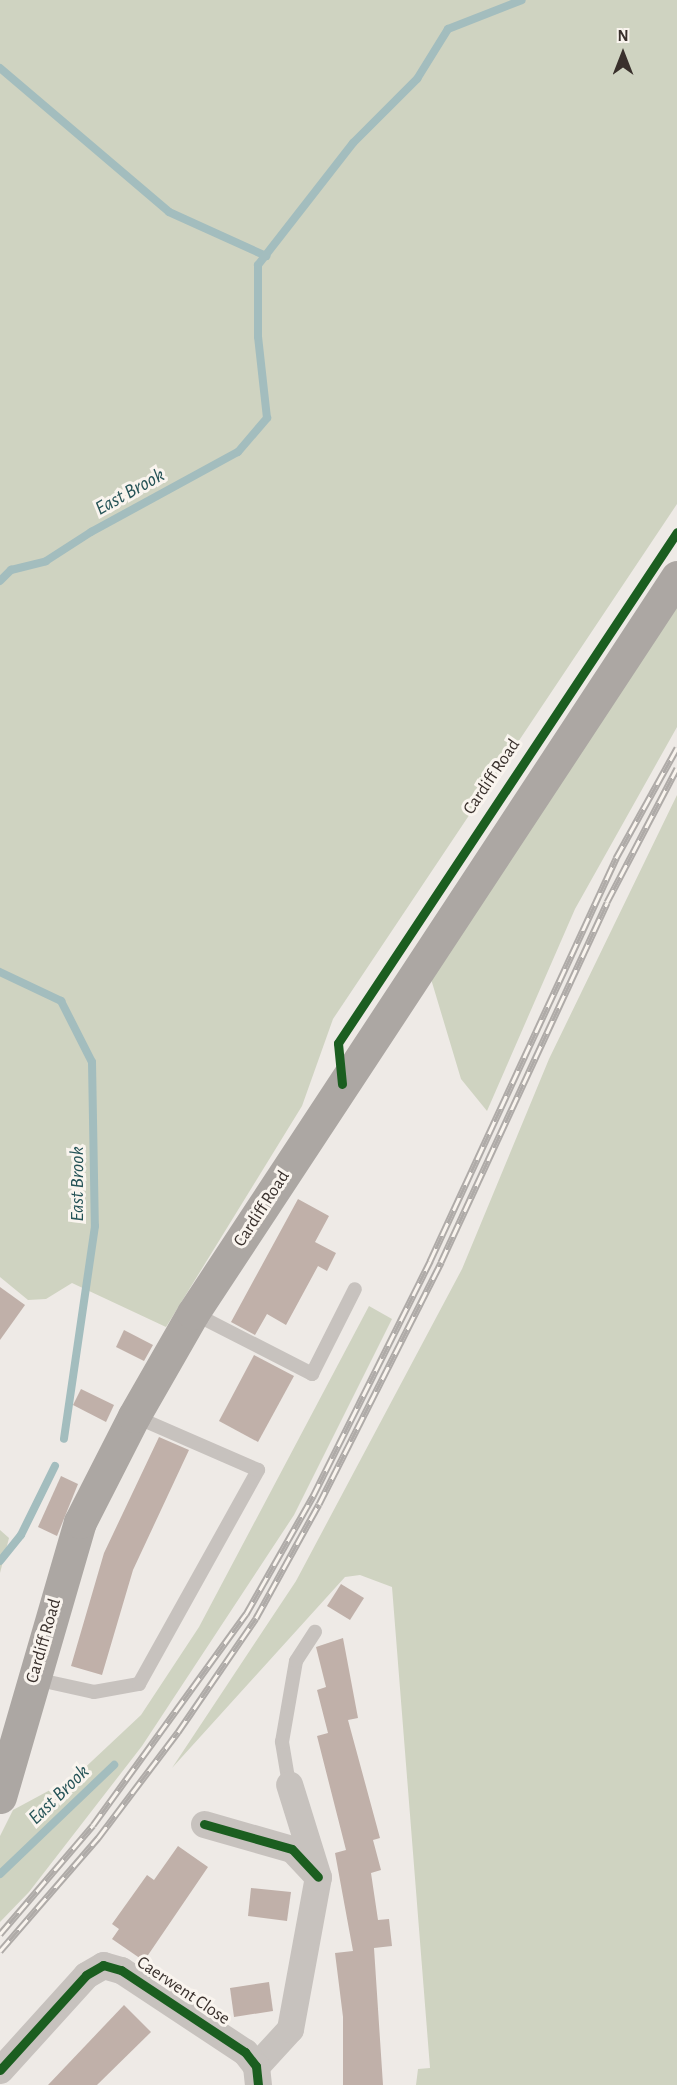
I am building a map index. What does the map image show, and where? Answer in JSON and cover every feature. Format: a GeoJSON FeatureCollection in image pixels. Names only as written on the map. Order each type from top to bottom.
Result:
{"type":"FeatureCollection","features":[{"type":"Feature","properties":{"kind":"main road","name":"Cardiff Road"},"geometry":{"type":"LineString","coordinates":[[0,1797],[32,1678],[80,1522],[134,1416],[193,1313],[677,577]]}},
{"type":"Feature","properties":{"kind":"street","name":"Caerwent Close"},"geometry":{"type":"LineString","coordinates":[[0,2070],[86,1976],[103,1965],[121,1970],[245,2052],[257,2076],[290,2029],[318,1877],[289,1784]]}},
{"type":"Feature","properties":{"kind":"street"},"geometry":{"type":"LineString","coordinates":[[204,1824],[292,1848],[318,1877]]}},
{"type":"Feature","properties":{"kind":"lane"},"geometry":{"type":"LineString","coordinates":[[193,1313],[312,1374],[355,1289]]}},
{"type":"Feature","properties":{"kind":"lane"},"geometry":{"type":"LineString","coordinates":[[32,1678],[94,1692],[140,1684],[258,1470],[134,1416]]}},
{"type":"Feature","properties":{"kind":"lane"},"geometry":{"type":"LineString","coordinates":[[289,1784],[282,1742],[296,1661],[315,1632]]}},
{"type":"Feature","properties":{"kind":"green space"},"geometry":{"type":"Polygon","coordinates":[[[0,0],[677,0],[677,504],[333,1019],[302,1106],[166,1327],[72,1283],[46,1299],[28,1300],[0,1277],[0,0]]]}},
{"type":"Feature","properties":{"kind":"green space"},"geometry":{"type":"Polygon","coordinates":[[[677,596],[677,727],[575,909],[487,1111],[461,1079],[428,969],[677,596]]]}},
{"type":"Feature","properties":{"kind":"green space"},"geometry":{"type":"Polygon","coordinates":[[[677,795],[677,2085],[416,2085],[418,2069],[430,2068],[392,1587],[360,1575],[345,1577],[172,1768],[296,1581],[462,1269],[549,1059],[677,795]]]}},
{"type":"Feature","properties":{"kind":"green space"},"geometry":{"type":"Polygon","coordinates":[[[369,1306],[392,1319],[294,1515],[142,1746],[29,1892],[0,1922],[0,1836],[13,1810],[76,1776],[141,1715],[199,1627],[369,1306]]]}},
{"type":"Feature","properties":{"kind":"green space"},"geometry":{"type":"Polygon","coordinates":[[[0,1530],[9,1538],[0,1573],[0,1530]]]}},
{"type":"Feature","properties":{"kind":"building"},"geometry":{"type":"Polygon","coordinates":[[[298,1199],[329,1216],[315,1242],[336,1253],[327,1271],[318,1266],[286,1325],[267,1314],[255,1335],[231,1322],[298,1199]]]}},
{"type":"Feature","properties":{"kind":"building"},"geometry":{"type":"Polygon","coordinates":[[[0,1287],[25,1305],[0,1340],[0,1287]]]}},
{"type":"Feature","properties":{"kind":"building"},"geometry":{"type":"Polygon","coordinates":[[[124,1330],[153,1345],[144,1361],[116,1347],[124,1330]]]}},
{"type":"Feature","properties":{"kind":"building"},"geometry":{"type":"Polygon","coordinates":[[[254,1355],[294,1376],[258,1442],[219,1421],[254,1355]]]}},
{"type":"Feature","properties":{"kind":"building"},"geometry":{"type":"Polygon","coordinates":[[[81,1389],[114,1405],[106,1422],[73,1405],[81,1389]]]}},
{"type":"Feature","properties":{"kind":"building"},"geometry":{"type":"Polygon","coordinates":[[[159,1437],[189,1450],[133,1570],[102,1675],[71,1666],[104,1553],[159,1437]]]}},
{"type":"Feature","properties":{"kind":"building"},"geometry":{"type":"Polygon","coordinates":[[[61,1476],[78,1484],[57,1536],[38,1527],[61,1476]]]}},
{"type":"Feature","properties":{"kind":"building"},"geometry":{"type":"Polygon","coordinates":[[[341,1584],[364,1598],[350,1620],[327,1606],[341,1584]]]}},
{"type":"Feature","properties":{"kind":"building"},"geometry":{"type":"Polygon","coordinates":[[[343,1638],[358,1718],[348,1720],[380,1838],[373,1840],[381,1870],[371,1873],[378,1920],[389,1919],[392,1946],[374,1948],[383,2085],[343,2085],[343,2017],[335,1953],[353,1951],[335,1853],[346,1850],[317,1736],[328,1733],[317,1690],[326,1687],[316,1647],[343,1638]]]}},
{"type":"Feature","properties":{"kind":"building"},"geometry":{"type":"Polygon","coordinates":[[[178,1846],[208,1867],[144,1961],[112,1939],[119,1929],[112,1924],[147,1875],[154,1880],[178,1846]]]}},
{"type":"Feature","properties":{"kind":"building"},"geometry":{"type":"Polygon","coordinates":[[[251,1888],[291,1892],[287,1921],[248,1916],[251,1888]]]}},
{"type":"Feature","properties":{"kind":"building"},"geometry":{"type":"Polygon","coordinates":[[[269,1982],[273,2011],[234,2017],[230,1988],[269,1982]]]}},
{"type":"Feature","properties":{"kind":"building"},"geometry":{"type":"Polygon","coordinates":[[[124,2005],[151,2032],[97,2085],[48,2085],[124,2005]]]}},
{"type":"Feature","properties":{"kind":"waterway"},"geometry":{"type":"LineString","coordinates":[[0,581],[11,570],[46,561],[91,532],[238,452],[267,418],[258,337],[258,265],[353,143],[417,79],[448,29],[522,0]]}},
{"type":"Feature","properties":{"kind":"waterway"},"geometry":{"type":"LineString","coordinates":[[0,68],[169,212],[266,256]]}},
{"type":"Feature","properties":{"kind":"waterway","name":"East Brook"},"geometry":{"type":"LineString","coordinates":[[0,972],[61,1001],[92,1062],[95,1226],[64,1439]]}},
{"type":"Feature","properties":{"kind":"waterway"},"geometry":{"type":"LineString","coordinates":[[0,1561],[21,1535],[55,1466]]}},
{"type":"Feature","properties":{"kind":"waterway","name":"East Brook"},"geometry":{"type":"LineString","coordinates":[[0,1874],[114,1765]]}},
{"type":"Feature","properties":{"kind":"railway"},"geometry":{"type":"LineString","coordinates":[[0,1934],[93,1825],[246,1614],[313,1496],[430,1261],[616,858],[677,748]]}},
{"type":"Feature","properties":{"kind":"railway"},"geometry":{"type":"LineString","coordinates":[[0,1951],[98,1838],[178,1732],[256,1618],[319,1504],[441,1262],[607,902],[677,768]]}},
{"type":"Feature","properties":{"kind":"cycle path"},"geometry":{"type":"LineString","coordinates":[[342,1084],[338,1043],[677,532]]}},
{"type":"Feature","properties":{"kind":"cycle path"},"geometry":{"type":"LineString","coordinates":[[204,1824],[292,1849],[318,1877]]}},
{"type":"Feature","properties":{"kind":"cycle path"},"geometry":{"type":"LineString","coordinates":[[0,2070],[86,1975],[103,1965],[121,1970],[245,2052],[256,2066],[258,2085]]}}]}
